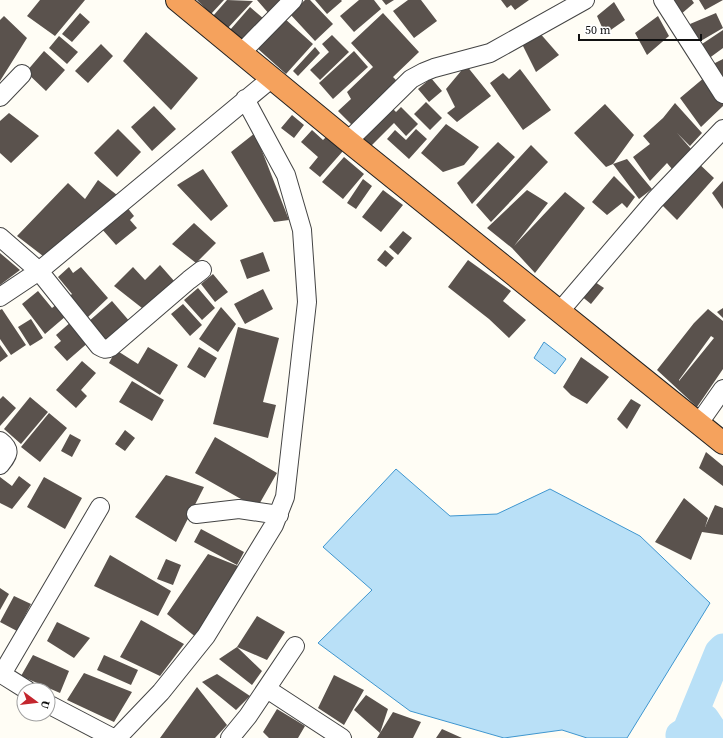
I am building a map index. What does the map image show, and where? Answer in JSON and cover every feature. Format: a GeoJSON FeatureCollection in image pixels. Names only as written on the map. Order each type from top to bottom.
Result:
{"type":"FeatureCollection","features":[{"type":"Feature","properties":{"kind":"highway"},"geometry":{"type":"LineString","coordinates":[[177,0],[348,141],[723,442]]}},
{"type":"Feature","properties":{"kind":"street"},"geometry":{"type":"LineString","coordinates":[[241,53],[293,0]]}},
{"type":"Feature","properties":{"kind":"street"},"geometry":{"type":"LineString","coordinates":[[348,141],[411,79],[424,72],[490,53],[563,5],[585,0]]}},
{"type":"Feature","properties":{"kind":"street"},"geometry":{"type":"LineString","coordinates":[[663,0],[723,94]]}},
{"type":"Feature","properties":{"kind":"street"},"geometry":{"type":"LineString","coordinates":[[0,97],[22,74]]}},
{"type":"Feature","properties":{"kind":"street"},"geometry":{"type":"LineString","coordinates":[[0,297],[39,271],[272,78]]}},
{"type":"Feature","properties":{"kind":"street"},"geometry":{"type":"LineString","coordinates":[[117,738],[161,692],[206,636],[274,525],[284,497],[307,302],[302,230],[286,175],[246,100]]}},
{"type":"Feature","properties":{"kind":"street"},"geometry":{"type":"LineString","coordinates":[[560,311],[655,200],[723,129]]}},
{"type":"Feature","properties":{"kind":"street"},"geometry":{"type":"LineString","coordinates":[[0,237],[39,271],[103,349],[108,349],[111,347],[202,270]]}},
{"type":"Feature","properties":{"kind":"street"},"geometry":{"type":"LineString","coordinates":[[699,423],[723,389]]}},
{"type":"Feature","properties":{"kind":"street"},"geometry":{"type":"LineString","coordinates":[[0,441],[5,445],[8,452],[0,465]]}},
{"type":"Feature","properties":{"kind":"street"},"geometry":{"type":"LineString","coordinates":[[16,683],[1,674],[100,506]]}},
{"type":"Feature","properties":{"kind":"street"},"geometry":{"type":"LineString","coordinates":[[196,514],[239,509],[278,515]]}},
{"type":"Feature","properties":{"kind":"street"},"geometry":{"type":"LineString","coordinates":[[230,738],[248,716],[295,646]]}},
{"type":"Feature","properties":{"kind":"street"},"geometry":{"type":"LineString","coordinates":[[267,689],[342,738]]}},
{"type":"Feature","properties":{"kind":"street"},"geometry":{"type":"LineString","coordinates":[[56,708],[73,718],[92,734],[113,738]]}},
{"type":"Feature","properties":{"kind":"water"},"geometry":{"type":"Polygon","coordinates":[[[544,342],[566,359],[555,374],[534,358],[544,342]]]}},
{"type":"Feature","properties":{"kind":"water"},"geometry":{"type":"Polygon","coordinates":[[[396,469],[450,516],[497,514],[550,489],[640,536],[710,603],[627,738],[587,738],[562,730],[504,738],[410,711],[318,643],[372,590],[323,547],[396,469]]]}},
{"type":"Feature","properties":{"kind":"building"},"geometry":{"type":"Polygon","coordinates":[[[40,0],[85,0],[55,36],[27,16],[40,0]]]}},
{"type":"Feature","properties":{"kind":"building"},"geometry":{"type":"Polygon","coordinates":[[[197,0],[224,0],[211,14],[197,0]]]}},
{"type":"Feature","properties":{"kind":"building"},"geometry":{"type":"Polygon","coordinates":[[[227,0],[253,1],[227,29],[213,16],[227,0]]]}},
{"type":"Feature","properties":{"kind":"building"},"geometry":{"type":"Polygon","coordinates":[[[257,0],[287,0],[270,15],[257,0]]]}},
{"type":"Feature","properties":{"kind":"building"},"geometry":{"type":"Polygon","coordinates":[[[305,0],[310,0],[333,24],[315,41],[290,14],[305,0]]]}},
{"type":"Feature","properties":{"kind":"building"},"geometry":{"type":"Polygon","coordinates":[[[315,0],[341,0],[342,1],[327,14],[315,0]]]}},
{"type":"Feature","properties":{"kind":"building"},"geometry":{"type":"Polygon","coordinates":[[[359,0],[374,0],[381,9],[354,32],[340,16],[359,0]]]}},
{"type":"Feature","properties":{"kind":"building"},"geometry":{"type":"Polygon","coordinates":[[[382,0],[394,0],[386,5],[382,0]]]}},
{"type":"Feature","properties":{"kind":"building"},"geometry":{"type":"Polygon","coordinates":[[[408,0],[421,0],[437,21],[414,38],[393,11],[408,0]]]}},
{"type":"Feature","properties":{"kind":"building"},"geometry":{"type":"Polygon","coordinates":[[[501,0],[529,0],[515,10],[511,5],[507,8],[501,0]]]}},
{"type":"Feature","properties":{"kind":"building"},"geometry":{"type":"Polygon","coordinates":[[[670,0],[692,0],[694,3],[680,15],[670,0]]]}},
{"type":"Feature","properties":{"kind":"building"},"geometry":{"type":"Polygon","coordinates":[[[699,0],[723,0],[705,10],[699,0]]]}},
{"type":"Feature","properties":{"kind":"building"},"geometry":{"type":"Polygon","coordinates":[[[614,2],[625,20],[605,34],[597,16],[614,2]]]}},
{"type":"Feature","properties":{"kind":"building"},"geometry":{"type":"Polygon","coordinates":[[[250,7],[264,19],[244,43],[230,30],[250,7]]]}},
{"type":"Feature","properties":{"kind":"building"},"geometry":{"type":"Polygon","coordinates":[[[80,13],[90,22],[72,42],[62,34],[80,13]]]}},
{"type":"Feature","properties":{"kind":"building"},"geometry":{"type":"Polygon","coordinates":[[[383,13],[419,52],[393,77],[398,82],[353,126],[338,111],[351,99],[347,92],[373,67],[351,43],[383,13]]]}},
{"type":"Feature","properties":{"kind":"building"},"geometry":{"type":"Polygon","coordinates":[[[716,13],[723,28],[699,42],[690,24],[716,13]]]}},
{"type":"Feature","properties":{"kind":"building"},"geometry":{"type":"Polygon","coordinates":[[[4,16],[27,38],[0,81],[0,20],[4,16]]]}},
{"type":"Feature","properties":{"kind":"building"},"geometry":{"type":"Polygon","coordinates":[[[658,16],[669,36],[647,55],[635,33],[658,16]]]}},
{"type":"Feature","properties":{"kind":"building"},"geometry":{"type":"Polygon","coordinates":[[[284,18],[313,44],[286,74],[257,48],[284,18]]]}},
{"type":"Feature","properties":{"kind":"building"},"geometry":{"type":"Polygon","coordinates":[[[723,30],[723,48],[708,59],[699,46],[723,30]]]}},
{"type":"Feature","properties":{"kind":"building"},"geometry":{"type":"Polygon","coordinates":[[[538,31],[559,55],[536,72],[521,42],[538,31]]]}},
{"type":"Feature","properties":{"kind":"building"},"geometry":{"type":"Polygon","coordinates":[[[146,32],[198,78],[171,110],[123,61],[146,32]]]}},
{"type":"Feature","properties":{"kind":"building"},"geometry":{"type":"Polygon","coordinates":[[[332,35],[349,52],[320,80],[310,70],[329,52],[322,44],[332,35]]]}},
{"type":"Feature","properties":{"kind":"building"},"geometry":{"type":"Polygon","coordinates":[[[59,36],[78,52],[67,64],[49,48],[59,36]]]}},
{"type":"Feature","properties":{"kind":"building"},"geometry":{"type":"Polygon","coordinates":[[[101,44],[113,56],[88,83],[75,71],[101,44]]]}},
{"type":"Feature","properties":{"kind":"building"},"geometry":{"type":"Polygon","coordinates":[[[315,47],[320,53],[298,76],[293,71],[315,47]]]}},
{"type":"Feature","properties":{"kind":"building"},"geometry":{"type":"Polygon","coordinates":[[[44,51],[65,70],[46,91],[26,72],[44,51]]]}},
{"type":"Feature","properties":{"kind":"building"},"geometry":{"type":"Polygon","coordinates":[[[354,51],[368,67],[333,99],[319,83],[354,51]]]}},
{"type":"Feature","properties":{"kind":"building"},"geometry":{"type":"Polygon","coordinates":[[[723,59],[723,83],[711,65],[723,59]]]}},
{"type":"Feature","properties":{"kind":"building"},"geometry":{"type":"Polygon","coordinates":[[[466,65],[491,96],[457,122],[447,113],[455,107],[446,89],[466,65]]]}},
{"type":"Feature","properties":{"kind":"building"},"geometry":{"type":"Polygon","coordinates":[[[520,69],[551,110],[523,130],[490,83],[503,73],[509,79],[520,69]]]}},
{"type":"Feature","properties":{"kind":"building"},"geometry":{"type":"Polygon","coordinates":[[[705,77],[723,103],[723,106],[701,127],[680,98],[705,77]]]}},
{"type":"Feature","properties":{"kind":"building"},"geometry":{"type":"Polygon","coordinates":[[[431,78],[442,91],[429,102],[418,89],[431,78]]]}},
{"type":"Feature","properties":{"kind":"building"},"geometry":{"type":"Polygon","coordinates":[[[426,102],[442,118],[430,130],[414,114],[426,102]]]}},
{"type":"Feature","properties":{"kind":"building"},"geometry":{"type":"Polygon","coordinates":[[[675,103],[702,133],[690,146],[677,133],[692,150],[672,169],[667,163],[650,181],[633,157],[650,144],[643,136],[663,118],[675,103]]]}},
{"type":"Feature","properties":{"kind":"building"},"geometry":{"type":"Polygon","coordinates":[[[388,104],[396,112],[401,107],[418,124],[406,136],[394,123],[370,147],[357,135],[388,104]]]}},
{"type":"Feature","properties":{"kind":"building"},"geometry":{"type":"Polygon","coordinates":[[[605,104],[634,135],[613,164],[606,167],[574,133],[605,104]]]}},
{"type":"Feature","properties":{"kind":"building"},"geometry":{"type":"Polygon","coordinates":[[[154,106],[176,129],[152,151],[131,127],[154,106]]]}},
{"type":"Feature","properties":{"kind":"building"},"geometry":{"type":"Polygon","coordinates":[[[9,113],[39,136],[11,163],[0,153],[0,121],[9,113]]]}},
{"type":"Feature","properties":{"kind":"building"},"geometry":{"type":"Polygon","coordinates":[[[292,115],[304,125],[294,138],[281,128],[292,115]]]}},
{"type":"Feature","properties":{"kind":"building"},"geometry":{"type":"Polygon","coordinates":[[[446,124],[479,147],[464,165],[443,172],[421,153],[446,124]]]}},
{"type":"Feature","properties":{"kind":"building"},"geometry":{"type":"Polygon","coordinates":[[[118,129],[141,152],[117,177],[94,153],[118,129]]]}},
{"type":"Feature","properties":{"kind":"building"},"geometry":{"type":"Polygon","coordinates":[[[416,129],[427,139],[409,159],[387,139],[395,130],[406,140],[416,129]]]}},
{"type":"Feature","properties":{"kind":"building"},"geometry":{"type":"Polygon","coordinates":[[[312,130],[323,140],[326,137],[343,151],[320,177],[309,168],[318,157],[301,142],[312,130]]]}},
{"type":"Feature","properties":{"kind":"building"},"geometry":{"type":"Polygon","coordinates":[[[255,133],[289,220],[274,222],[231,152],[255,133]]]}},
{"type":"Feature","properties":{"kind":"building"},"geometry":{"type":"Polygon","coordinates":[[[498,142],[515,157],[472,204],[457,183],[498,142]]]}},
{"type":"Feature","properties":{"kind":"building"},"geometry":{"type":"Polygon","coordinates":[[[531,145],[548,162],[491,222],[476,205],[531,145]]]}},
{"type":"Feature","properties":{"kind":"building"},"geometry":{"type":"Polygon","coordinates":[[[344,157],[364,174],[343,199],[322,182],[344,157]]]}},
{"type":"Feature","properties":{"kind":"building"},"geometry":{"type":"Polygon","coordinates":[[[627,159],[652,189],[639,199],[613,164],[627,159]]]}},
{"type":"Feature","properties":{"kind":"building"},"geometry":{"type":"Polygon","coordinates":[[[694,159],[714,178],[677,220],[656,199],[694,159]]]}},
{"type":"Feature","properties":{"kind":"building"},"geometry":{"type":"Polygon","coordinates":[[[203,169],[228,206],[211,221],[177,185],[203,169]]]}},
{"type":"Feature","properties":{"kind":"building"},"geometry":{"type":"Polygon","coordinates":[[[614,176],[635,197],[627,208],[622,203],[607,215],[592,202],[614,176]]]}},
{"type":"Feature","properties":{"kind":"building"},"geometry":{"type":"Polygon","coordinates":[[[363,179],[372,186],[356,209],[347,203],[363,179]]]}},
{"type":"Feature","properties":{"kind":"building"},"geometry":{"type":"Polygon","coordinates":[[[98,180],[117,195],[43,256],[17,236],[68,183],[85,199],[98,180]]]}},
{"type":"Feature","properties":{"kind":"building"},"geometry":{"type":"Polygon","coordinates":[[[723,181],[723,209],[712,193],[723,181]]]}},
{"type":"Feature","properties":{"kind":"building"},"geometry":{"type":"Polygon","coordinates":[[[383,190],[403,205],[381,232],[362,217],[383,190]]]}},
{"type":"Feature","properties":{"kind":"building"},"geometry":{"type":"Polygon","coordinates":[[[527,190],[548,203],[514,246],[565,192],[585,208],[535,273],[512,248],[487,228],[527,190]]]}},
{"type":"Feature","properties":{"kind":"building"},"geometry":{"type":"Polygon","coordinates":[[[126,206],[134,216],[130,220],[137,228],[116,245],[101,228],[126,206]]]}},
{"type":"Feature","properties":{"kind":"building"},"geometry":{"type":"Polygon","coordinates":[[[194,223],[216,243],[196,263],[172,244],[194,223]]]}},
{"type":"Feature","properties":{"kind":"building"},"geometry":{"type":"Polygon","coordinates":[[[403,231],[412,238],[398,255],[389,247],[403,231]]]}},
{"type":"Feature","properties":{"kind":"building"},"geometry":{"type":"Polygon","coordinates":[[[385,250],[394,258],[386,267],[377,260],[385,250]]]}},
{"type":"Feature","properties":{"kind":"building"},"geometry":{"type":"Polygon","coordinates":[[[263,252],[270,271],[247,279],[240,260],[263,252]]]}},
{"type":"Feature","properties":{"kind":"building"},"geometry":{"type":"Polygon","coordinates":[[[0,253],[20,270],[0,285],[0,253]]]}},
{"type":"Feature","properties":{"kind":"building"},"geometry":{"type":"Polygon","coordinates":[[[468,260],[511,291],[503,301],[526,320],[509,338],[489,319],[448,287],[468,260]]]}},
{"type":"Feature","properties":{"kind":"building"},"geometry":{"type":"Polygon","coordinates":[[[160,265],[175,282],[142,308],[114,286],[133,267],[145,280],[160,265]]]}},
{"type":"Feature","properties":{"kind":"building"},"geometry":{"type":"Polygon","coordinates":[[[69,267],[73,273],[81,267],[108,298],[88,317],[79,306],[75,310],[66,299],[72,294],[58,277],[69,267]]]}},
{"type":"Feature","properties":{"kind":"building"},"geometry":{"type":"Polygon","coordinates":[[[213,274],[228,292],[215,302],[201,284],[213,274]]]}},
{"type":"Feature","properties":{"kind":"building"},"geometry":{"type":"Polygon","coordinates":[[[592,280],[604,288],[591,304],[580,295],[592,280]]]}},
{"type":"Feature","properties":{"kind":"building"},"geometry":{"type":"Polygon","coordinates":[[[198,288],[215,308],[202,320],[184,300],[198,288]]]}},
{"type":"Feature","properties":{"kind":"building"},"geometry":{"type":"Polygon","coordinates":[[[263,289],[273,309],[245,324],[234,304],[263,289]]]}},
{"type":"Feature","properties":{"kind":"building"},"geometry":{"type":"Polygon","coordinates":[[[38,291],[52,308],[57,304],[66,316],[45,334],[22,304],[38,291]]]}},
{"type":"Feature","properties":{"kind":"building"},"geometry":{"type":"Polygon","coordinates":[[[112,301],[131,323],[107,344],[88,322],[112,301]]]}},
{"type":"Feature","properties":{"kind":"building"},"geometry":{"type":"Polygon","coordinates":[[[183,304],[202,325],[190,336],[171,314],[183,304]]]}},
{"type":"Feature","properties":{"kind":"building"},"geometry":{"type":"Polygon","coordinates":[[[221,307],[236,324],[218,352],[199,339],[221,307]]]}},
{"type":"Feature","properties":{"kind":"building"},"geometry":{"type":"Polygon","coordinates":[[[723,308],[723,318],[717,312],[723,308]]]}},
{"type":"Feature","properties":{"kind":"building"},"geometry":{"type":"Polygon","coordinates":[[[2,309],[26,345],[11,355],[0,339],[0,310],[2,309]]]}},
{"type":"Feature","properties":{"kind":"building"},"geometry":{"type":"Polygon","coordinates":[[[708,309],[723,321],[723,369],[697,407],[657,370],[694,323],[708,309]],[[711,336],[679,381],[714,338],[711,336]]]}},
{"type":"Feature","properties":{"kind":"building"},"geometry":{"type":"Polygon","coordinates":[[[31,319],[43,338],[30,346],[18,327],[31,319]]]}},
{"type":"Feature","properties":{"kind":"building"},"geometry":{"type":"Polygon","coordinates":[[[72,321],[90,341],[67,361],[54,347],[61,341],[56,335],[72,321]]]}},
{"type":"Feature","properties":{"kind":"building"},"geometry":{"type":"Polygon","coordinates":[[[238,327],[279,338],[263,402],[276,405],[268,438],[213,424],[238,327]]]}},
{"type":"Feature","properties":{"kind":"building"},"geometry":{"type":"Polygon","coordinates":[[[0,345],[8,356],[0,362],[0,345]]]}},
{"type":"Feature","properties":{"kind":"building"},"geometry":{"type":"Polygon","coordinates":[[[148,347],[178,365],[160,395],[109,363],[116,350],[138,364],[148,347]]]}},
{"type":"Feature","properties":{"kind":"building"},"geometry":{"type":"Polygon","coordinates":[[[199,347],[217,358],[205,378],[187,367],[199,347]]]}},
{"type":"Feature","properties":{"kind":"building"},"geometry":{"type":"Polygon","coordinates":[[[581,357],[609,377],[587,404],[571,395],[563,387],[581,357]]]}},
{"type":"Feature","properties":{"kind":"building"},"geometry":{"type":"Polygon","coordinates":[[[82,361],[96,373],[81,390],[87,396],[76,408],[56,390],[82,361]]]}},
{"type":"Feature","properties":{"kind":"building"},"geometry":{"type":"Polygon","coordinates":[[[132,381],[164,400],[152,421],[119,402],[132,381]]]}},
{"type":"Feature","properties":{"kind":"building"},"geometry":{"type":"Polygon","coordinates":[[[3,396],[16,408],[0,426],[0,399],[3,396]]]}},
{"type":"Feature","properties":{"kind":"building"},"geometry":{"type":"Polygon","coordinates":[[[30,397],[48,412],[21,444],[4,429],[30,397]]]}},
{"type":"Feature","properties":{"kind":"building"},"geometry":{"type":"Polygon","coordinates":[[[631,399],[641,405],[627,429],[617,419],[631,399]]]}},
{"type":"Feature","properties":{"kind":"building"},"geometry":{"type":"Polygon","coordinates":[[[49,413],[67,428],[40,462],[21,447],[49,413]]]}},
{"type":"Feature","properties":{"kind":"building"},"geometry":{"type":"Polygon","coordinates":[[[125,430],[135,438],[125,451],[115,444],[125,430]]]}},
{"type":"Feature","properties":{"kind":"building"},"geometry":{"type":"Polygon","coordinates":[[[70,434],[81,440],[72,457],[61,451],[70,434]]]}},
{"type":"Feature","properties":{"kind":"building"},"geometry":{"type":"Polygon","coordinates":[[[215,437],[277,473],[257,508],[195,473],[215,437]]]}},
{"type":"Feature","properties":{"kind":"building"},"geometry":{"type":"Polygon","coordinates":[[[706,452],[723,466],[723,486],[699,468],[706,452]]]}},
{"type":"Feature","properties":{"kind":"building"},"geometry":{"type":"Polygon","coordinates":[[[166,475],[204,487],[176,542],[135,517],[166,475]]]}},
{"type":"Feature","properties":{"kind":"building"},"geometry":{"type":"Polygon","coordinates":[[[19,476],[31,485],[12,509],[0,503],[0,477],[12,486],[19,476]]]}},
{"type":"Feature","properties":{"kind":"building"},"geometry":{"type":"Polygon","coordinates":[[[44,477],[82,498],[65,529],[27,507],[44,477]]]}},
{"type":"Feature","properties":{"kind":"building"},"geometry":{"type":"Polygon","coordinates":[[[684,498],[708,518],[705,527],[715,505],[723,508],[723,535],[702,532],[691,560],[655,542],[684,498]]]}},
{"type":"Feature","properties":{"kind":"building"},"geometry":{"type":"Polygon","coordinates":[[[201,529],[244,552],[237,565],[194,542],[201,529]]]}},
{"type":"Feature","properties":{"kind":"building"},"geometry":{"type":"Polygon","coordinates":[[[208,554],[238,566],[197,638],[167,614],[208,554]]]}},
{"type":"Feature","properties":{"kind":"building"},"geometry":{"type":"Polygon","coordinates":[[[110,555],[171,591],[158,616],[94,586],[110,555]]]}},
{"type":"Feature","properties":{"kind":"building"},"geometry":{"type":"Polygon","coordinates":[[[166,559],[181,565],[173,585],[157,579],[166,559]]]}},
{"type":"Feature","properties":{"kind":"building"},"geometry":{"type":"Polygon","coordinates":[[[0,588],[9,594],[0,610],[0,588]]]}},
{"type":"Feature","properties":{"kind":"building"},"geometry":{"type":"Polygon","coordinates":[[[14,596],[31,604],[17,631],[0,622],[14,596]]]}},
{"type":"Feature","properties":{"kind":"building"},"geometry":{"type":"Polygon","coordinates":[[[257,616],[285,632],[267,660],[237,647],[257,616]]]}},
{"type":"Feature","properties":{"kind":"building"},"geometry":{"type":"Polygon","coordinates":[[[141,620],[184,644],[160,676],[120,657],[141,620]]]}},
{"type":"Feature","properties":{"kind":"building"},"geometry":{"type":"Polygon","coordinates":[[[57,622],[90,638],[74,658],[47,641],[57,622]]]}},
{"type":"Feature","properties":{"kind":"building"},"geometry":{"type":"Polygon","coordinates":[[[237,647],[262,671],[252,685],[219,659],[237,647]]]}},
{"type":"Feature","properties":{"kind":"building"},"geometry":{"type":"Polygon","coordinates":[[[33,655],[69,671],[60,693],[56,691],[56,682],[35,682],[21,676],[33,655]]]}},
{"type":"Feature","properties":{"kind":"building"},"geometry":{"type":"Polygon","coordinates":[[[104,655],[138,670],[131,685],[97,670],[104,655]]]}},
{"type":"Feature","properties":{"kind":"building"},"geometry":{"type":"Polygon","coordinates":[[[84,673],[132,692],[114,722],[67,700],[84,673]]]}},
{"type":"Feature","properties":{"kind":"building"},"geometry":{"type":"Polygon","coordinates":[[[217,674],[250,696],[236,710],[202,682],[217,674]]]}},
{"type":"Feature","properties":{"kind":"building"},"geometry":{"type":"Polygon","coordinates":[[[334,675],[364,690],[344,725],[318,708],[334,675]]]}},
{"type":"Feature","properties":{"kind":"building"},"geometry":{"type":"Polygon","coordinates":[[[197,687],[227,725],[215,738],[160,738],[197,687]]]}},
{"type":"Feature","properties":{"kind":"building"},"geometry":{"type":"Polygon","coordinates":[[[366,695],[388,709],[380,733],[354,710],[366,695]]]}},
{"type":"Feature","properties":{"kind":"building"},"geometry":{"type":"Polygon","coordinates":[[[277,709],[305,726],[298,738],[269,738],[263,732],[277,709]]]}},
{"type":"Feature","properties":{"kind":"building"},"geometry":{"type":"Polygon","coordinates":[[[393,712],[421,722],[413,738],[377,738],[393,712]]]}},
{"type":"Feature","properties":{"kind":"building"},"geometry":{"type":"Polygon","coordinates":[[[442,729],[462,738],[436,738],[442,729]]]}},
{"type":"Feature","properties":{"kind":"waterway"},"geometry":{"type":"LineString","coordinates":[[687,730],[719,652],[723,648]]}},
{"type":"Feature","properties":{"kind":"waterway"},"geometry":{"type":"LineString","coordinates":[[680,735],[705,719],[718,738]]}}]}
